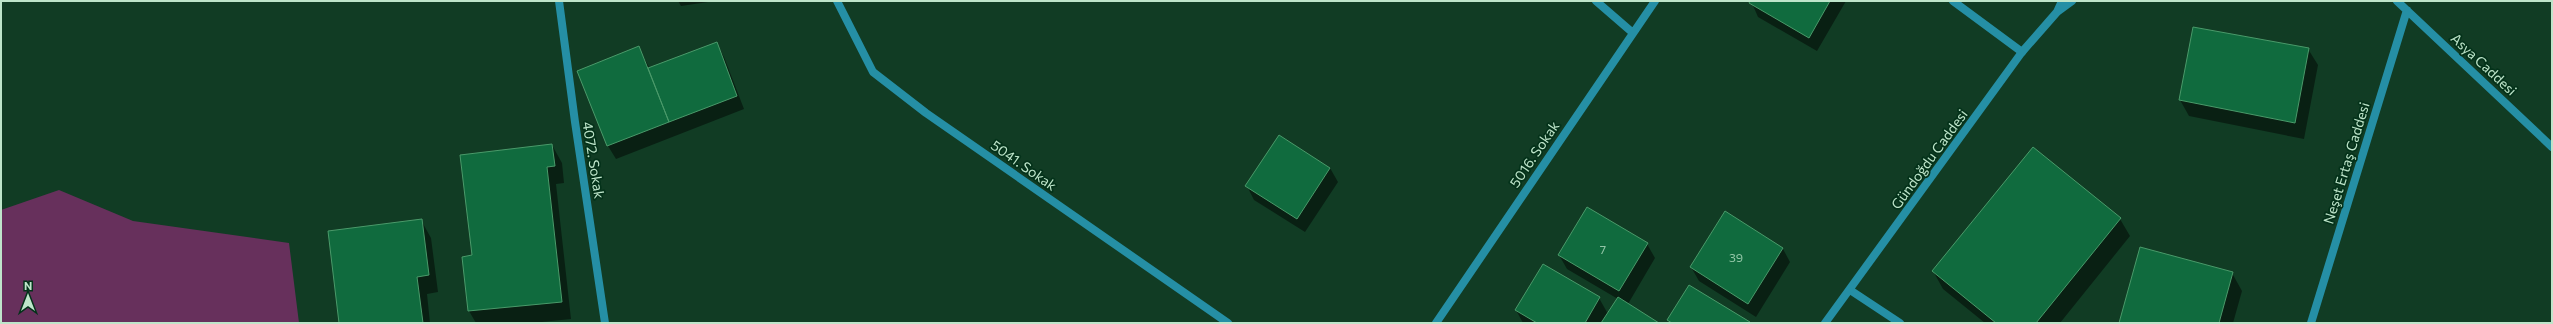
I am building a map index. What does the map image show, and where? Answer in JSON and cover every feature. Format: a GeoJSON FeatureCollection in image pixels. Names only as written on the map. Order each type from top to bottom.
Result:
{"type":"FeatureCollection","features":[{"type":"Feature","properties":{"kind":"street","name":"4072. Sokak"},"geometry":{"type":"LineString","coordinates":[[559,1],[575,122],[605,323]]}},
{"type":"Feature","properties":{"kind":"street","name":"5041. Sokak"},"geometry":{"type":"LineString","coordinates":[[837,1],[873,72],[926,113],[1228,323]]}},
{"type":"Feature","properties":{"kind":"street"},"geometry":{"type":"LineString","coordinates":[[1596,1],[1633,33]]}},
{"type":"Feature","properties":{"kind":"street","name":"5016. Sokak"},"geometry":{"type":"LineString","coordinates":[[1436,323],[1655,1]]}},
{"type":"Feature","properties":{"kind":"street"},"geometry":{"type":"LineString","coordinates":[[1953,1],[2022,52]]}},
{"type":"Feature","properties":{"kind":"street"},"geometry":{"type":"LineString","coordinates":[[2057,12],[2062,1]]}},
{"type":"Feature","properties":{"kind":"street"},"geometry":{"type":"LineString","coordinates":[[2057,12],[2072,1]]}},
{"type":"Feature","properties":{"kind":"street","name":"Asya Caddesi"},"geometry":{"type":"LineString","coordinates":[[2397,1],[2552,147]]}},
{"type":"Feature","properties":{"kind":"street","name":"Neşet Ertaş Caddesi"},"geometry":{"type":"LineString","coordinates":[[2311,323],[2407,10]]}},
{"type":"Feature","properties":{"kind":"street","name":"Gündoğdu Caddesi"},"geometry":{"type":"LineString","coordinates":[[1825,323],[2022,52],[2057,12]]}},
{"type":"Feature","properties":{"kind":"street"},"geometry":{"type":"LineString","coordinates":[[1850,290],[1900,323]]}},
{"type":"Feature","properties":{"kind":"shaded area"},"geometry":{"type":"Polygon","coordinates":[[[59,190],[133,221],[289,243],[299,323],[1,323],[1,210],[59,190]]]}},
{"type":"Feature","properties":{"kind":"building"},"geometry":{"type":"Polygon","coordinates":[[[1750,1],[1830,1],[1809,38],[1749,3],[1750,1]]]}},
{"type":"Feature","properties":{"kind":"building"},"geometry":{"type":"Polygon","coordinates":[[[2193,27],[2309,48],[2295,123],[2179,100],[2193,27]]]}},
{"type":"Feature","properties":{"kind":"building"},"geometry":{"type":"Polygon","coordinates":[[[717,42],[737,96],[669,122],[648,68],[717,42]]]}},
{"type":"Feature","properties":{"kind":"building"},"geometry":{"type":"Polygon","coordinates":[[[639,46],[669,122],[607,146],[577,71],[639,46]]]}},
{"type":"Feature","properties":{"kind":"building"},"geometry":{"type":"Polygon","coordinates":[[[1279,135],[1330,168],[1297,219],[1245,186],[1279,135]]]}},
{"type":"Feature","properties":{"kind":"building"},"geometry":{"type":"Polygon","coordinates":[[[552,144],[555,166],[547,167],[562,302],[468,311],[462,257],[472,255],[460,155],[552,144]]]}},
{"type":"Feature","properties":{"kind":"building"},"geometry":{"type":"Polygon","coordinates":[[[2033,147],[2121,218],[2036,323],[1996,323],[1932,271],[2033,147]]]}},
{"type":"Feature","properties":{"kind":"building"},"geometry":{"type":"Polygon","coordinates":[[[1587,207],[1648,243],[1619,291],[1558,255],[1587,207]]]}},
{"type":"Feature","properties":{"kind":"building"},"geometry":{"type":"Polygon","coordinates":[[[1725,211],[1783,248],[1748,304],[1690,267],[1725,211]]]}},
{"type":"Feature","properties":{"kind":"building"},"geometry":{"type":"Polygon","coordinates":[[[422,219],[429,275],[417,277],[423,323],[339,323],[328,231],[422,219]]]}},
{"type":"Feature","properties":{"kind":"building"},"geometry":{"type":"Polygon","coordinates":[[[2140,247],[2233,272],[2219,323],[2119,323],[2140,247]]]}},
{"type":"Feature","properties":{"kind":"building"},"geometry":{"type":"Polygon","coordinates":[[[1543,264],[1600,297],[1585,323],[1537,323],[1515,310],[1543,264]]]}},
{"type":"Feature","properties":{"kind":"building"},"geometry":{"type":"Polygon","coordinates":[[[1689,285],[1750,323],[1672,323],[1667,320],[1689,285]]]}},
{"type":"Feature","properties":{"kind":"building"},"geometry":{"type":"Polygon","coordinates":[[[1618,297],[1659,323],[1601,323],[1618,297]]]}}]}
